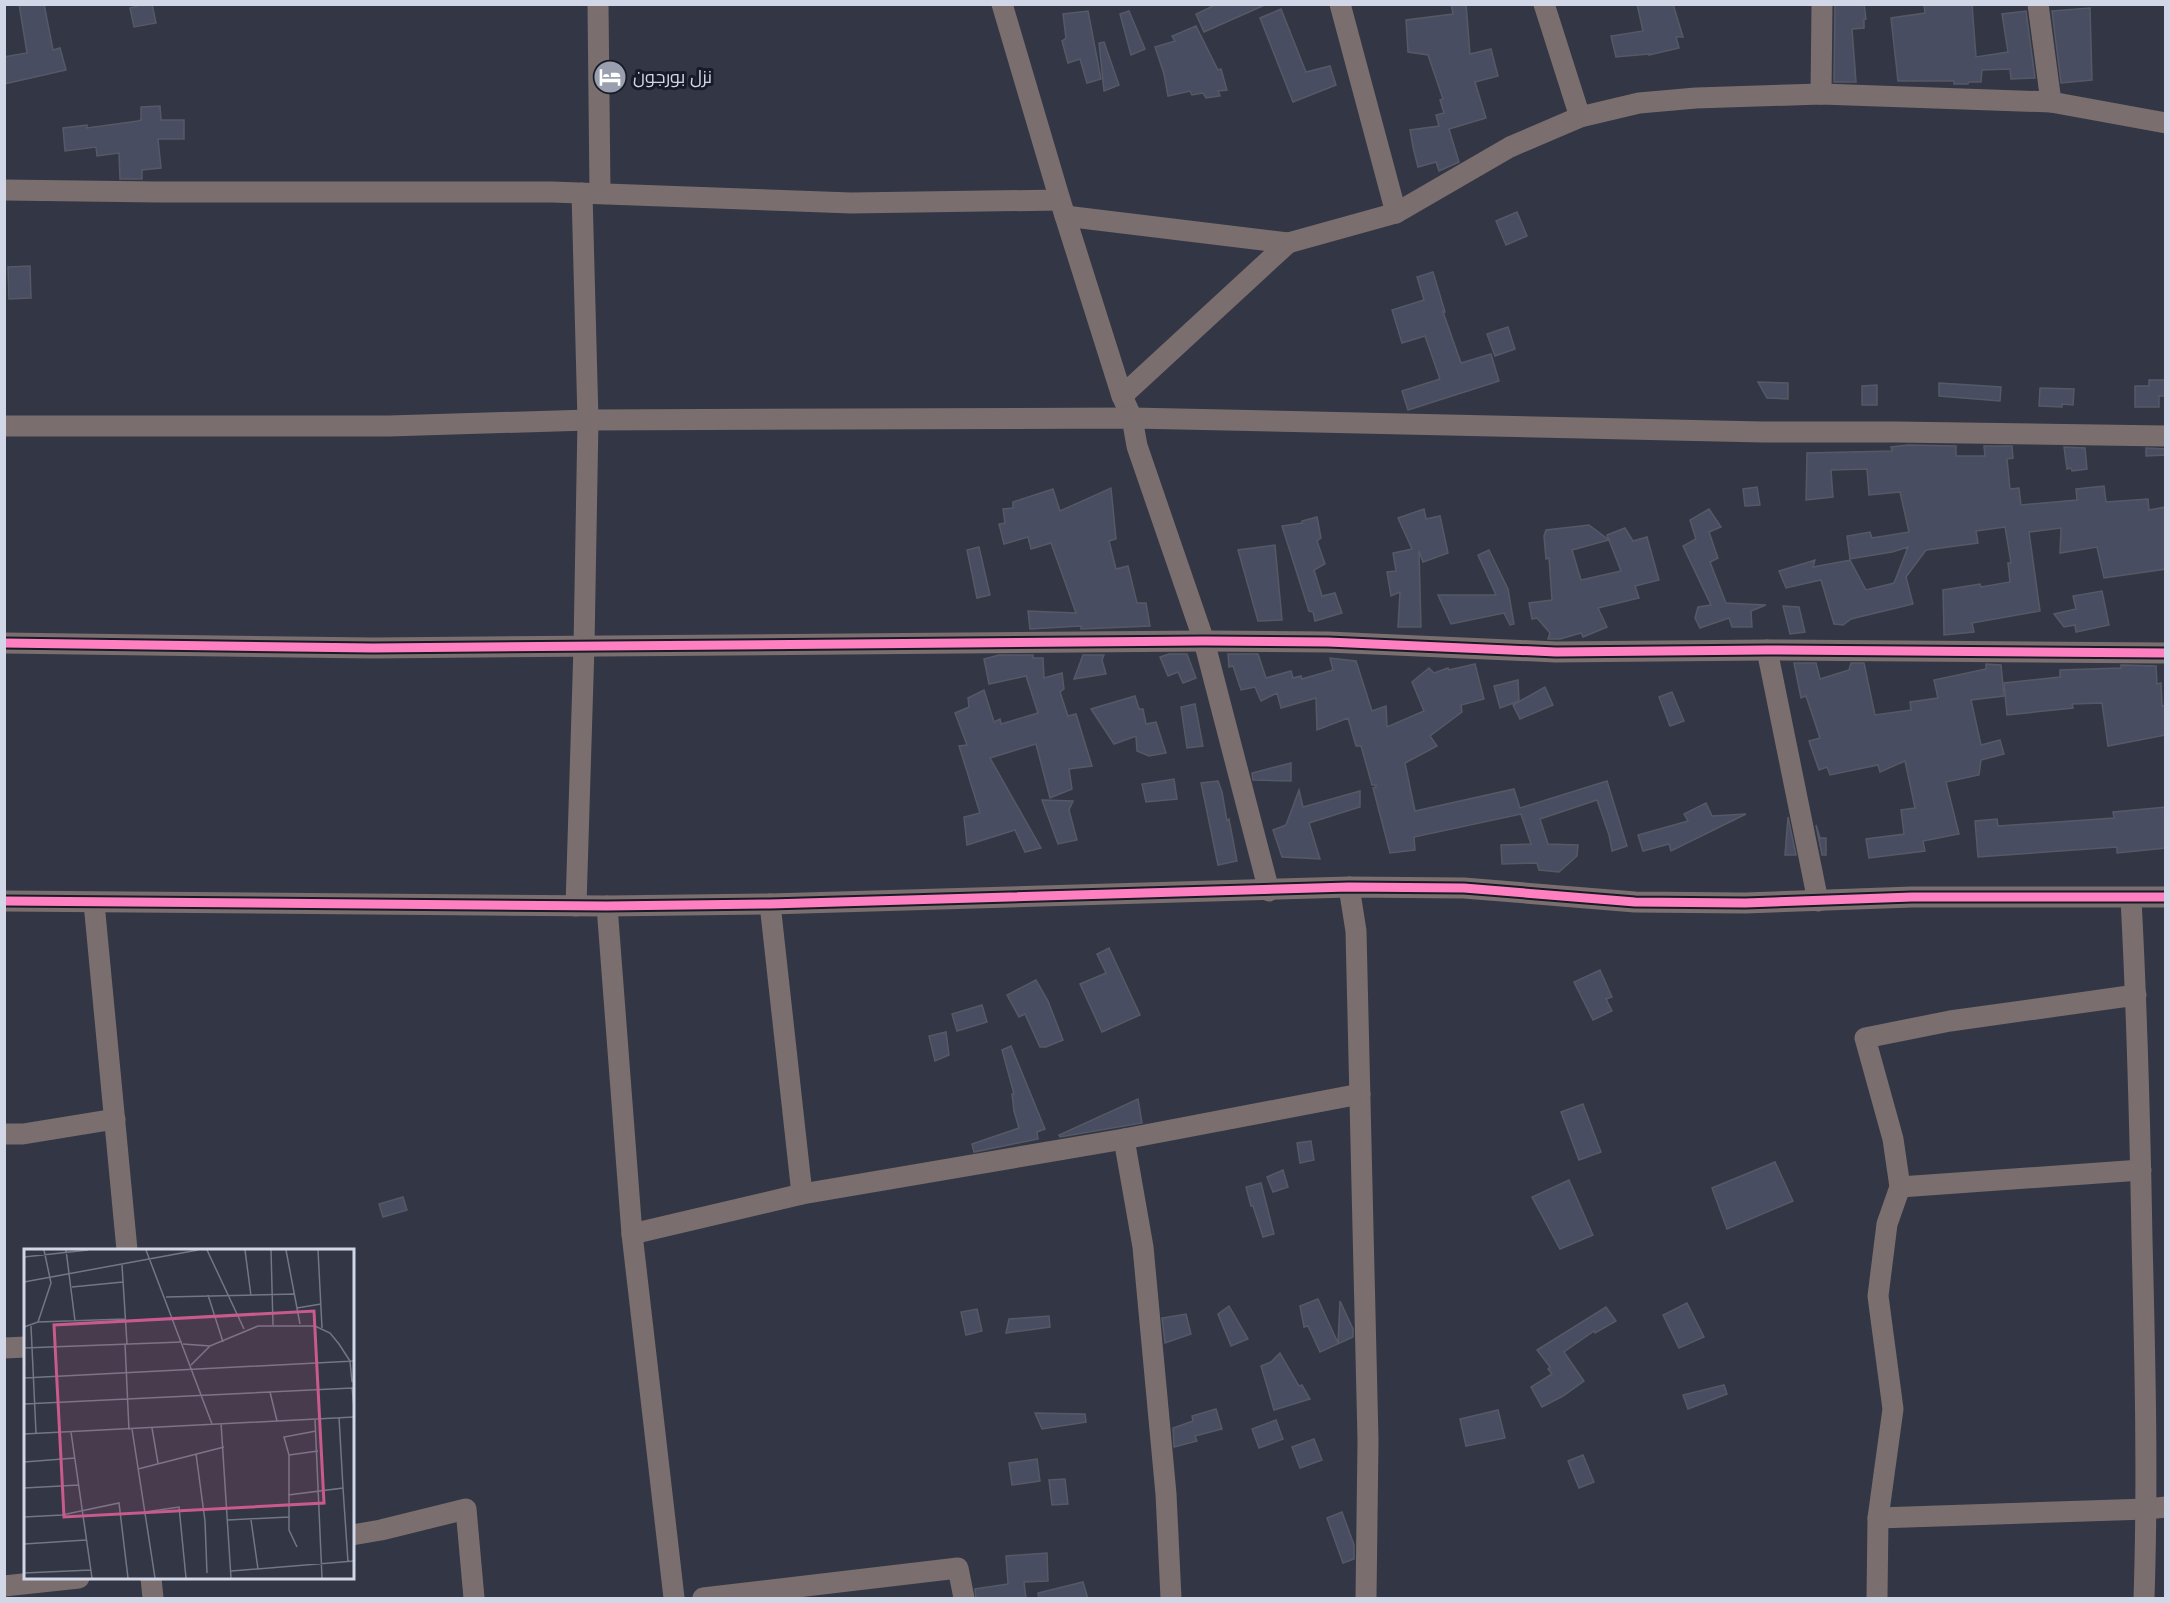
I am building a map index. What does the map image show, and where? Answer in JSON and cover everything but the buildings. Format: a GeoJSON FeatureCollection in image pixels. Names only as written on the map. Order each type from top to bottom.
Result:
{"type":"FeatureCollection","features":[{"type":"Feature","properties":{"kind":"street"},"geometry":{"type":"LineString","coordinates":[[576,906],[584,646],[591,193],[598,4]]}},
{"type":"Feature","properties":{"kind":"street"},"geometry":{"type":"LineString","coordinates":[[1002,4],[1122,396],[1132,418],[1137,446],[1204,640],[1269,891]]}},
{"type":"Feature","properties":{"kind":"street"},"geometry":{"type":"LineString","coordinates":[[1340,4],[1396,213]]}},
{"type":"Feature","properties":{"kind":"street"},"geometry":{"type":"LineString","coordinates":[[1544,4],[1580,117]]}},
{"type":"Feature","properties":{"kind":"street"},"geometry":{"type":"LineString","coordinates":[[1821,94],[1822,4]]}},
{"type":"Feature","properties":{"kind":"street"},"geometry":{"type":"LineString","coordinates":[[2038,4],[2051,102]]}},
{"type":"Feature","properties":{"kind":"street"},"geometry":{"type":"LineString","coordinates":[[4,190],[591,193],[1063,208],[1288,243],[1396,213],[1510,147],[1580,117],[1639,103],[1696,98],[1821,94],[2051,102],[2166,123]]}},
{"type":"Feature","properties":{"kind":"street"},"geometry":{"type":"LineString","coordinates":[[1122,396],[1288,243]]}},
{"type":"Feature","properties":{"kind":"street"},"geometry":{"type":"LineString","coordinates":[[4,426],[389,426],[588,420],[1132,418],[1739,432],[2166,436]]}},
{"type":"Feature","properties":{"kind":"street"},"geometry":{"type":"LineString","coordinates":[[4,643],[373,648],[1204,640],[1328,642],[1556,652],[1767,650],[2166,653]]}},
{"type":"Feature","properties":{"kind":"street"},"geometry":{"type":"LineString","coordinates":[[1767,650],[1818,901]]}},
{"type":"Feature","properties":{"kind":"street"},"geometry":{"type":"LineString","coordinates":[[1349,888],[1356,932],[1360,1094],[1367,1428],[1366,1599]]}},
{"type":"Feature","properties":{"kind":"street"},"geometry":{"type":"LineString","coordinates":[[4,901],[607,906],[771,904],[1349,888],[1464,888],[1635,902],[1745,903],[1912,897],[2166,897]]}},
{"type":"Feature","properties":{"kind":"street"},"geometry":{"type":"LineString","coordinates":[[2131,898],[2136,994],[2140,1170],[2156,1508],[2144,1599]]}},
{"type":"Feature","properties":{"kind":"street"},"geometry":{"type":"LineString","coordinates":[[94,903],[127,1249]]}},
{"type":"Feature","properties":{"kind":"street"},"geometry":{"type":"LineString","coordinates":[[771,904],[802,1194]]}},
{"type":"Feature","properties":{"kind":"street"},"geometry":{"type":"LineString","coordinates":[[607,906],[632,1234],[674,1599]]}},
{"type":"Feature","properties":{"kind":"street"},"geometry":{"type":"LineString","coordinates":[[1877,1599],[1878,1518],[1893,1409],[1878,1296],[1887,1224],[1900,1187],[1893,1139],[1865,1038],[1950,1021],[2136,994]]}},
{"type":"Feature","properties":{"kind":"street"},"geometry":{"type":"LineString","coordinates":[[632,1234],[802,1194],[1124,1139],[1360,1094]]}},
{"type":"Feature","properties":{"kind":"street"},"geometry":{"type":"LineString","coordinates":[[4,1134],[23,1134],[115,1119]]}},
{"type":"Feature","properties":{"kind":"street"},"geometry":{"type":"LineString","coordinates":[[1124,1139],[1143,1247],[1166,1494],[1171,1599]]}},
{"type":"Feature","properties":{"kind":"street"},"geometry":{"type":"LineString","coordinates":[[1900,1187],[2140,1170]]}},
{"type":"Feature","properties":{"kind":"street"},"geometry":{"type":"LineString","coordinates":[[4,1348],[24,1347]]}},
{"type":"Feature","properties":{"kind":"street"},"geometry":{"type":"LineString","coordinates":[[1878,1518],[2156,1508]]}},
{"type":"Feature","properties":{"kind":"street"},"geometry":{"type":"LineString","coordinates":[[354,1535],[466,1509],[474,1599]]}},
{"type":"Feature","properties":{"kind":"street"},"geometry":{"type":"LineString","coordinates":[[703,1599],[958,1568],[964,1599]]}},
{"type":"Feature","properties":{"kind":"street"},"geometry":{"type":"LineString","coordinates":[[4,1586],[70,1579]]}},
{"type":"Feature","properties":{"kind":"street"},"geometry":{"type":"LineString","coordinates":[[151,1579],[153,1599]]}},
{"type":"Feature","properties":{"kind":"cycle path"},"geometry":{"type":"LineString","coordinates":[[4,643],[373,648],[1204,641],[1328,642],[1556,652],[1767,650],[2166,653]]}},
{"type":"Feature","properties":{"kind":"cycle path"},"geometry":{"type":"LineString","coordinates":[[4,901],[607,906],[770,904],[1349,887],[1464,888],[1635,902],[1745,903],[1912,897],[2166,897]]}},
{"type":"Feature","properties":{"kind":"place","name":"نزل بورجون"},"geometry":{"type":"Point","coordinates":[610,77]}}]}
